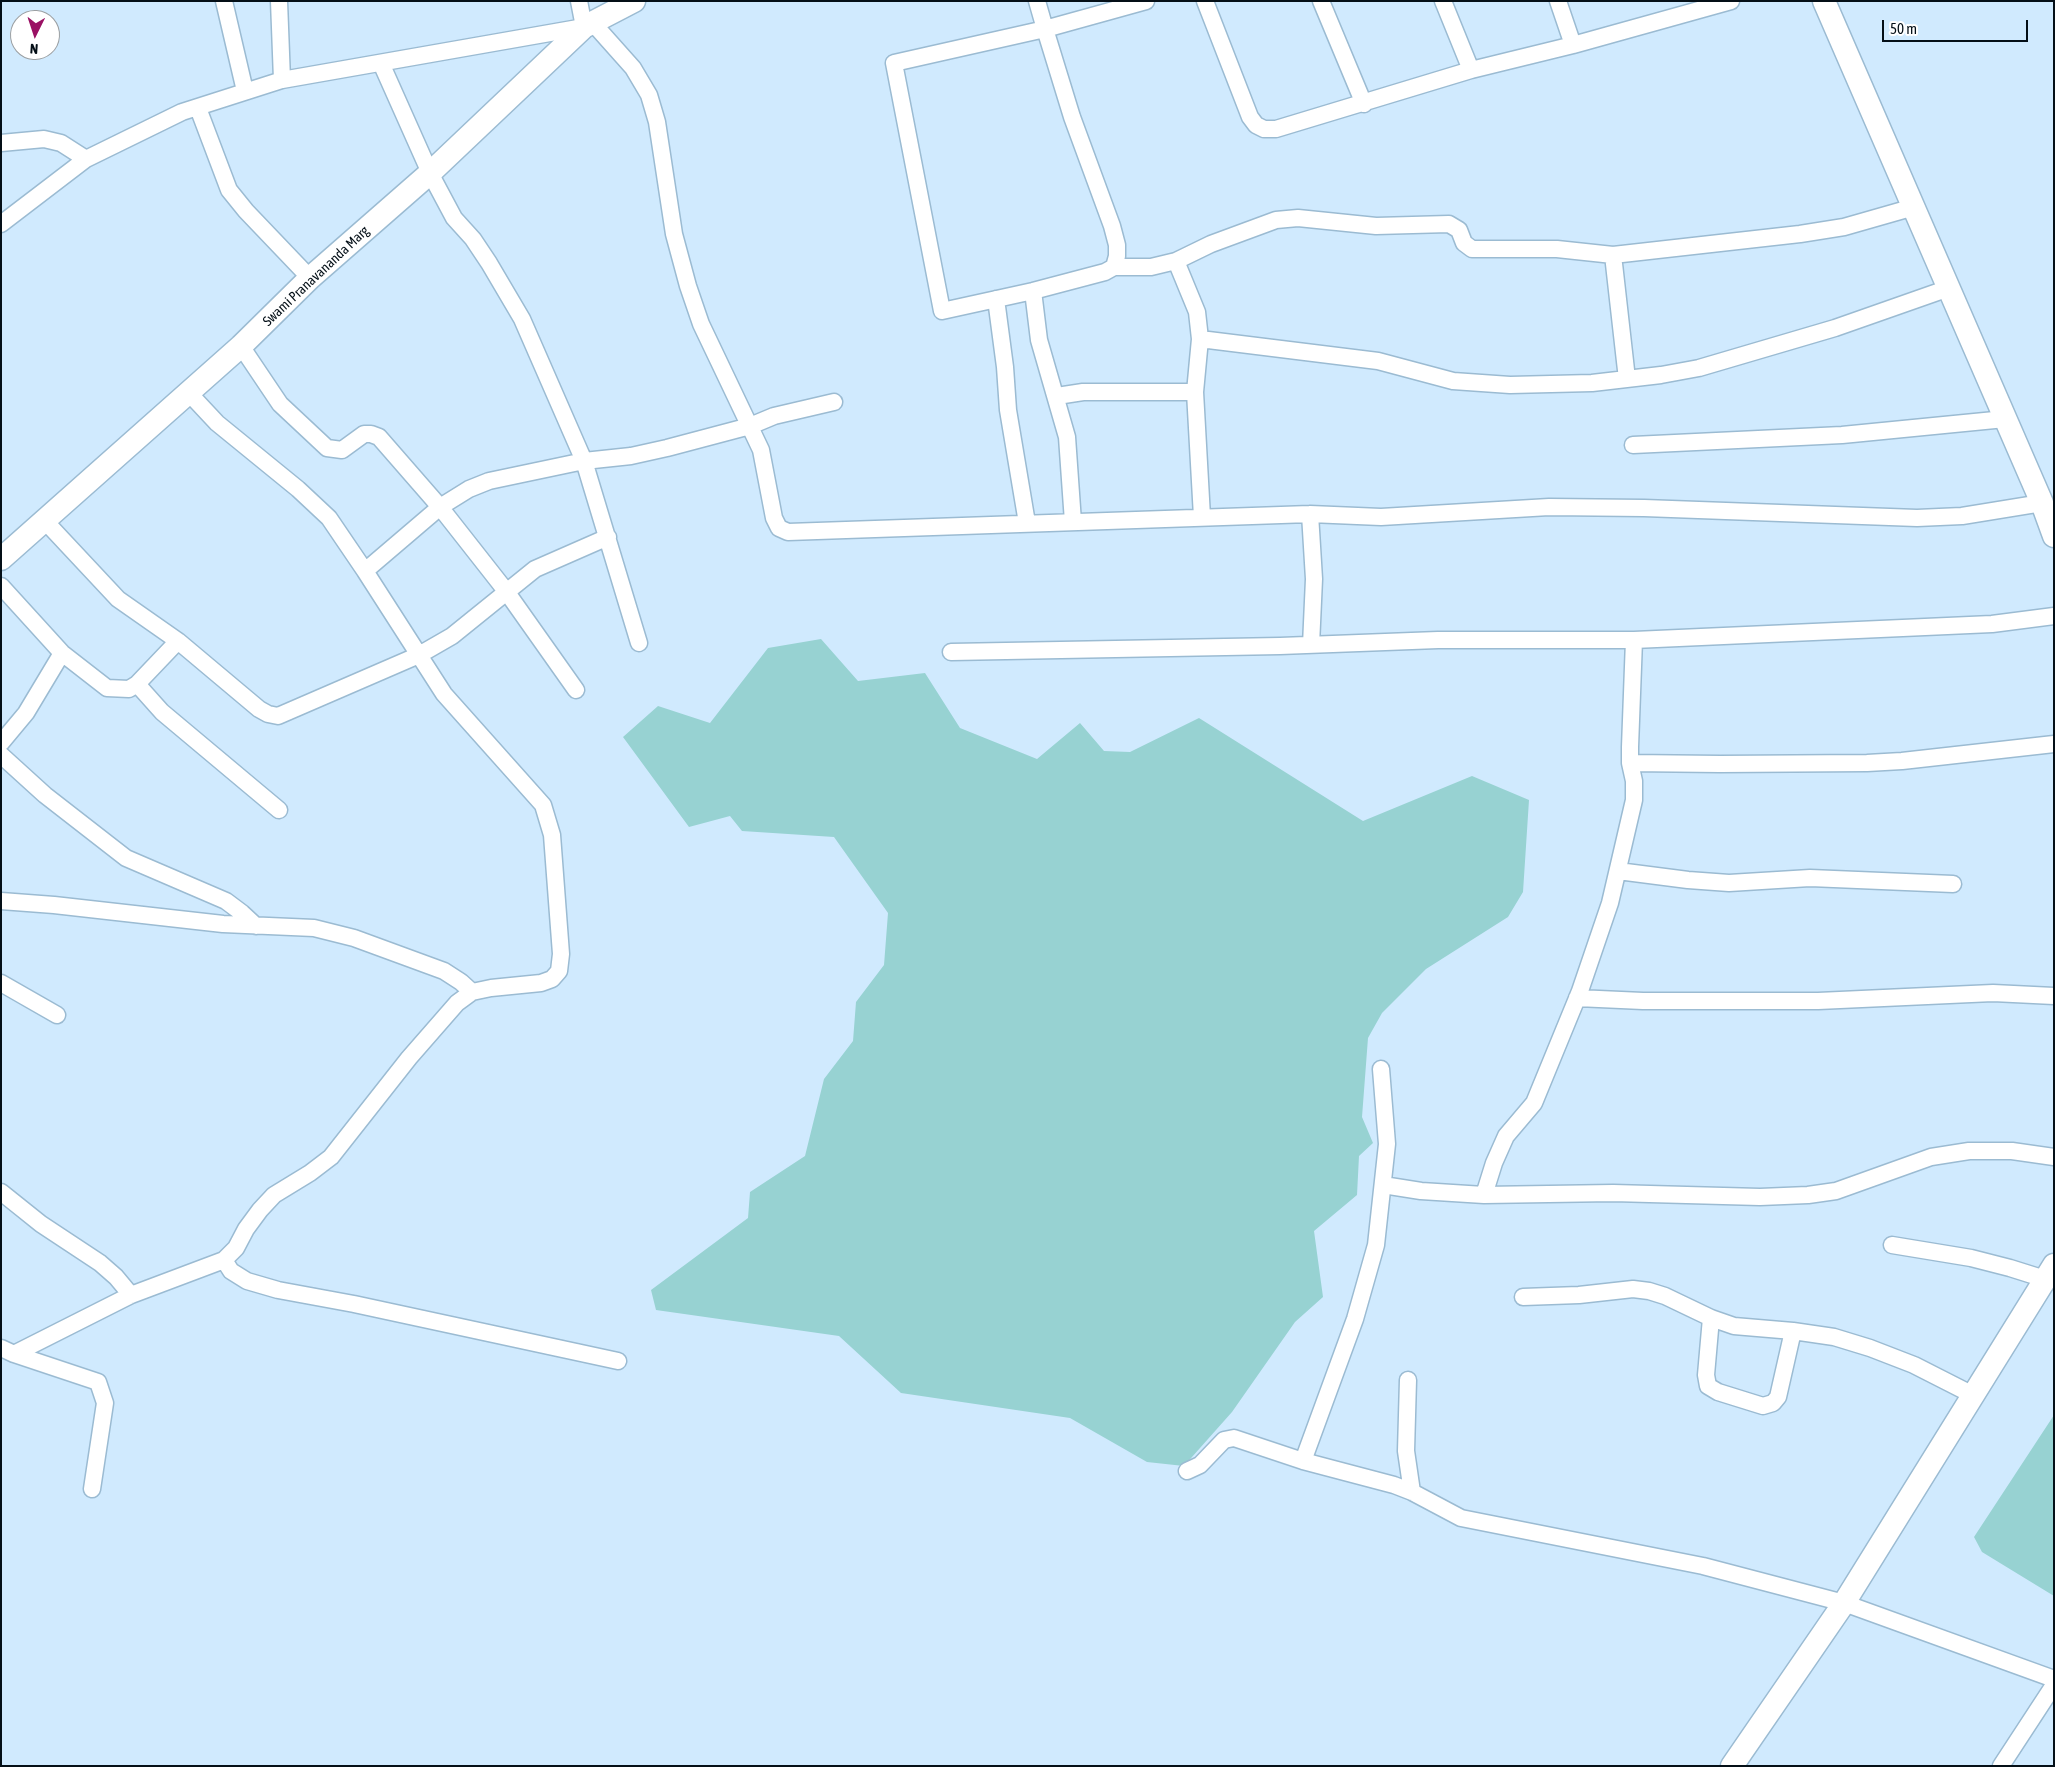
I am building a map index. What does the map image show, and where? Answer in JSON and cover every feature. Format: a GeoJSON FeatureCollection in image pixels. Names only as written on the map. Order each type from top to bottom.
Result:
{"type":"FeatureCollection","features":[{"type":"Feature","properties":{"kind":"main road","name":"Swami Pranavananda Marg"},"geometry":{"type":"LineString","coordinates":[[1,559],[242,346],[310,278],[430,173],[588,25],[634,1]]}},
{"type":"Feature","properties":{"kind":"main road"},"geometry":{"type":"LineString","coordinates":[[1824,1],[2042,503],[2054,536]]}},
{"type":"Feature","properties":{"kind":"main road"},"geometry":{"type":"LineString","coordinates":[[1732,1766],[1844,1603],[2049,1272]]}},
{"type":"Feature","properties":{"kind":"street"},"geometry":{"type":"LineString","coordinates":[[224,1],[244,91]]}},
{"type":"Feature","properties":{"kind":"street"},"geometry":{"type":"LineString","coordinates":[[279,1],[282,80]]}},
{"type":"Feature","properties":{"kind":"street"},"geometry":{"type":"LineString","coordinates":[[579,1],[588,25],[633,68],[649,95],[657,122],[674,234],[688,286],[701,324],[761,450],[774,518],[779,528],[788,532],[1310,514],[1382,517],[1549,508],[1644,508],[1917,518],[1962,516],[2042,503]]}},
{"type":"Feature","properties":{"kind":"street"},"geometry":{"type":"LineString","coordinates":[[1037,1],[1072,117],[1112,226],[1117,245],[1114,267]]}},
{"type":"Feature","properties":{"kind":"street"},"geometry":{"type":"LineString","coordinates":[[1146,1],[1045,29],[894,63],[942,311],[1033,291],[1105,272],[1114,267],[1151,267],[1176,261],[1210,244],[1276,220],[1298,218],[1376,226],[1449,224],[1459,230],[1464,243],[1472,249],[1557,249],[1613,255],[1800,234],[1844,227],[1914,207]]}},
{"type":"Feature","properties":{"kind":"street"},"geometry":{"type":"LineString","coordinates":[[1205,1],[1250,118],[1256,125],[1264,129],[1276,129],[1472,70],[1573,45],[1693,6],[1732,1]]}},
{"type":"Feature","properties":{"kind":"street"},"geometry":{"type":"LineString","coordinates":[[1321,1],[1364,104]]}},
{"type":"Feature","properties":{"kind":"street"},"geometry":{"type":"LineString","coordinates":[[1443,1],[1472,70]]}},
{"type":"Feature","properties":{"kind":"street"},"geometry":{"type":"LineString","coordinates":[[1558,1],[1573,45]]}},
{"type":"Feature","properties":{"kind":"street"},"geometry":{"type":"LineString","coordinates":[[1,224],[86,159],[182,112],[282,80],[588,25]]}},
{"type":"Feature","properties":{"kind":"street"},"geometry":{"type":"LineString","coordinates":[[381,62],[430,173],[454,218],[473,239],[522,319],[584,462],[639,643]]}},
{"type":"Feature","properties":{"kind":"street"},"geometry":{"type":"LineString","coordinates":[[198,108],[229,190],[246,211],[310,278]]}},
{"type":"Feature","properties":{"kind":"street"},"geometry":{"type":"LineString","coordinates":[[1,143],[44,139],[61,142],[86,159]]}},
{"type":"Feature","properties":{"kind":"street"},"geometry":{"type":"LineString","coordinates":[[1613,255],[1627,379]]}},
{"type":"Feature","properties":{"kind":"street"},"geometry":{"type":"LineString","coordinates":[[1176,261],[1197,312],[1200,340],[1195,392],[1202,517]]}},
{"type":"Feature","properties":{"kind":"street"},"geometry":{"type":"LineString","coordinates":[[1200,340],[1378,361],[1454,381],[1510,385],[1592,383],[1700,368],[1835,328],[1949,288]]}},
{"type":"Feature","properties":{"kind":"street"},"geometry":{"type":"LineString","coordinates":[[1033,291],[1039,340],[1057,396],[1067,437],[1073,522]]}},
{"type":"Feature","properties":{"kind":"street"},"geometry":{"type":"LineString","coordinates":[[996,299],[1005,367],[1008,410],[1027,523]]}},
{"type":"Feature","properties":{"kind":"street"},"geometry":{"type":"LineString","coordinates":[[242,346],[280,404],[327,448],[342,450],[364,434],[379,437],[440,507],[506,590],[576,690]]}},
{"type":"Feature","properties":{"kind":"street"},"geometry":{"type":"LineString","coordinates":[[8,1351],[131,1295],[224,1260],[236,1248],[246,1229],[274,1195],[310,1173],[331,1157],[409,1058],[457,1003],[472,992],[541,982],[552,979],[558,971],[561,954],[552,835],[543,805],[444,694],[329,518],[316,505],[217,423],[188,392]]}},
{"type":"Feature","properties":{"kind":"street"},"geometry":{"type":"LineString","coordinates":[[1057,396],[1083,392],[1195,392]]}},
{"type":"Feature","properties":{"kind":"street"},"geometry":{"type":"LineString","coordinates":[[365,571],[440,507],[468,490],[489,481],[667,448],[750,426],[774,416],[834,402]]}},
{"type":"Feature","properties":{"kind":"street"},"geometry":{"type":"LineString","coordinates":[[1633,446],[1842,435],[2005,418]]}},
{"type":"Feature","properties":{"kind":"street"},"geometry":{"type":"LineString","coordinates":[[1310,514],[1314,579],[1311,644]]}},
{"type":"Feature","properties":{"kind":"street"},"geometry":{"type":"LineString","coordinates":[[45,521],[118,599],[178,641],[259,709],[268,714],[278,716],[419,655],[452,636],[506,590],[535,569],[608,537]]}},
{"type":"Feature","properties":{"kind":"street"},"geometry":{"type":"LineString","coordinates":[[1,586],[62,653],[106,688],[129,689],[137,684],[178,641]]}},
{"type":"Feature","properties":{"kind":"street"},"geometry":{"type":"LineString","coordinates":[[951,652],[1438,640],[1634,640],[1992,624],[2054,616]]}},
{"type":"Feature","properties":{"kind":"street"},"geometry":{"type":"LineString","coordinates":[[1484,1195],[1494,1163],[1506,1136],[1534,1103],[1577,998],[1610,903],[1634,800],[1634,781],[1630,763],[1634,640]]}},
{"type":"Feature","properties":{"kind":"street"},"geometry":{"type":"LineString","coordinates":[[1,743],[26,713],[62,653]]}},
{"type":"Feature","properties":{"kind":"street"},"geometry":{"type":"LineString","coordinates":[[137,684],[162,712],[280,810]]}},
{"type":"Feature","properties":{"kind":"street"},"geometry":{"type":"LineString","coordinates":[[1630,763],[1867,763],[1912,760],[2054,744]]}},
{"type":"Feature","properties":{"kind":"street"},"geometry":{"type":"LineString","coordinates":[[1,755],[46,796],[126,858],[226,901],[256,926]]}},
{"type":"Feature","properties":{"kind":"street"},"geometry":{"type":"LineString","coordinates":[[1618,871],[1729,883],[1810,878],[1953,884]]}},
{"type":"Feature","properties":{"kind":"street"},"geometry":{"type":"LineString","coordinates":[[1,901],[223,924],[314,928],[354,938],[444,972],[472,992]]}},
{"type":"Feature","properties":{"kind":"street"},"geometry":{"type":"LineString","coordinates":[[1,982],[57,1015]]}},
{"type":"Feature","properties":{"kind":"street"},"geometry":{"type":"LineString","coordinates":[[1577,998],[1642,1001],[1818,1001],[1993,993],[2054,996]]}},
{"type":"Feature","properties":{"kind":"street"},"geometry":{"type":"LineString","coordinates":[[1302,1461],[1355,1319],[1376,1245],[1387,1144],[1381,1068]]}},
{"type":"Feature","properties":{"kind":"street"},"geometry":{"type":"LineString","coordinates":[[1383,1185],[1484,1195],[1613,1193],[1760,1197],[1808,1195],[1836,1191],[1931,1157],[1970,1151],[2012,1151],[2054,1157]]}},
{"type":"Feature","properties":{"kind":"street"},"geometry":{"type":"LineString","coordinates":[[1,1192],[41,1224],[100,1263],[116,1277],[131,1295]]}},
{"type":"Feature","properties":{"kind":"street"},"geometry":{"type":"LineString","coordinates":[[1892,1245],[1971,1258],[2010,1268],[2049,1272]]}},
{"type":"Feature","properties":{"kind":"street"},"geometry":{"type":"LineString","coordinates":[[224,1260],[231,1271],[247,1281],[278,1290],[354,1304],[618,1361]]}},
{"type":"Feature","properties":{"kind":"street"},"geometry":{"type":"LineString","coordinates":[[1523,1298],[1579,1295],[1633,1289],[1665,1296],[1711,1318],[1734,1326],[1834,1337],[1870,1348],[1914,1366],[1973,1395]]}},
{"type":"Feature","properties":{"kind":"street"},"geometry":{"type":"LineString","coordinates":[[1711,1318],[1706,1375],[1708,1386],[1718,1392],[1763,1406],[1774,1403],[1778,1397],[1793,1331]]}},
{"type":"Feature","properties":{"kind":"street"},"geometry":{"type":"LineString","coordinates":[[8,1351],[98,1382],[105,1403],[92,1488]]}},
{"type":"Feature","properties":{"kind":"street"},"geometry":{"type":"LineString","coordinates":[[1408,1380],[1406,1451],[1412,1492]]}},
{"type":"Feature","properties":{"kind":"street"},"geometry":{"type":"LineString","coordinates":[[1187,1472],[1200,1465],[1224,1440],[1234,1438],[1302,1461],[1394,1485],[1412,1492],[1461,1518],[1703,1566],[1844,1603],[2054,1679]]}},
{"type":"Feature","properties":{"kind":"street"},"geometry":{"type":"LineString","coordinates":[[2001,1766],[2054,1685]]}},
{"type":"Feature","properties":{"kind":"shaded area"},"geometry":{"type":"Polygon","coordinates":[[[821,639],[858,681],[925,673],[960,728],[1037,759],[1080,723],[1104,751],[1130,752],[1199,718],[1363,821],[1472,776],[1529,800],[1523,892],[1508,917],[1426,969],[1382,1013],[1368,1038],[1362,1117],[1373,1143],[1359,1156],[1357,1195],[1314,1231],[1323,1297],[1295,1322],[1232,1412],[1184,1466],[1147,1462],[1070,1418],[901,1393],[839,1336],[656,1310],[651,1290],[748,1218],[750,1192],[805,1156],[824,1079],[853,1041],[856,1002],[884,965],[888,913],[834,837],[742,831],[730,816],[689,827],[623,737],[658,706],[710,723],[768,648],[821,639]]]}},
{"type":"Feature","properties":{"kind":"shaded area"},"geometry":{"type":"Polygon","coordinates":[[[2054,1415],[2054,1596],[1982,1552],[1974,1537],[2054,1415]]]}}]}
